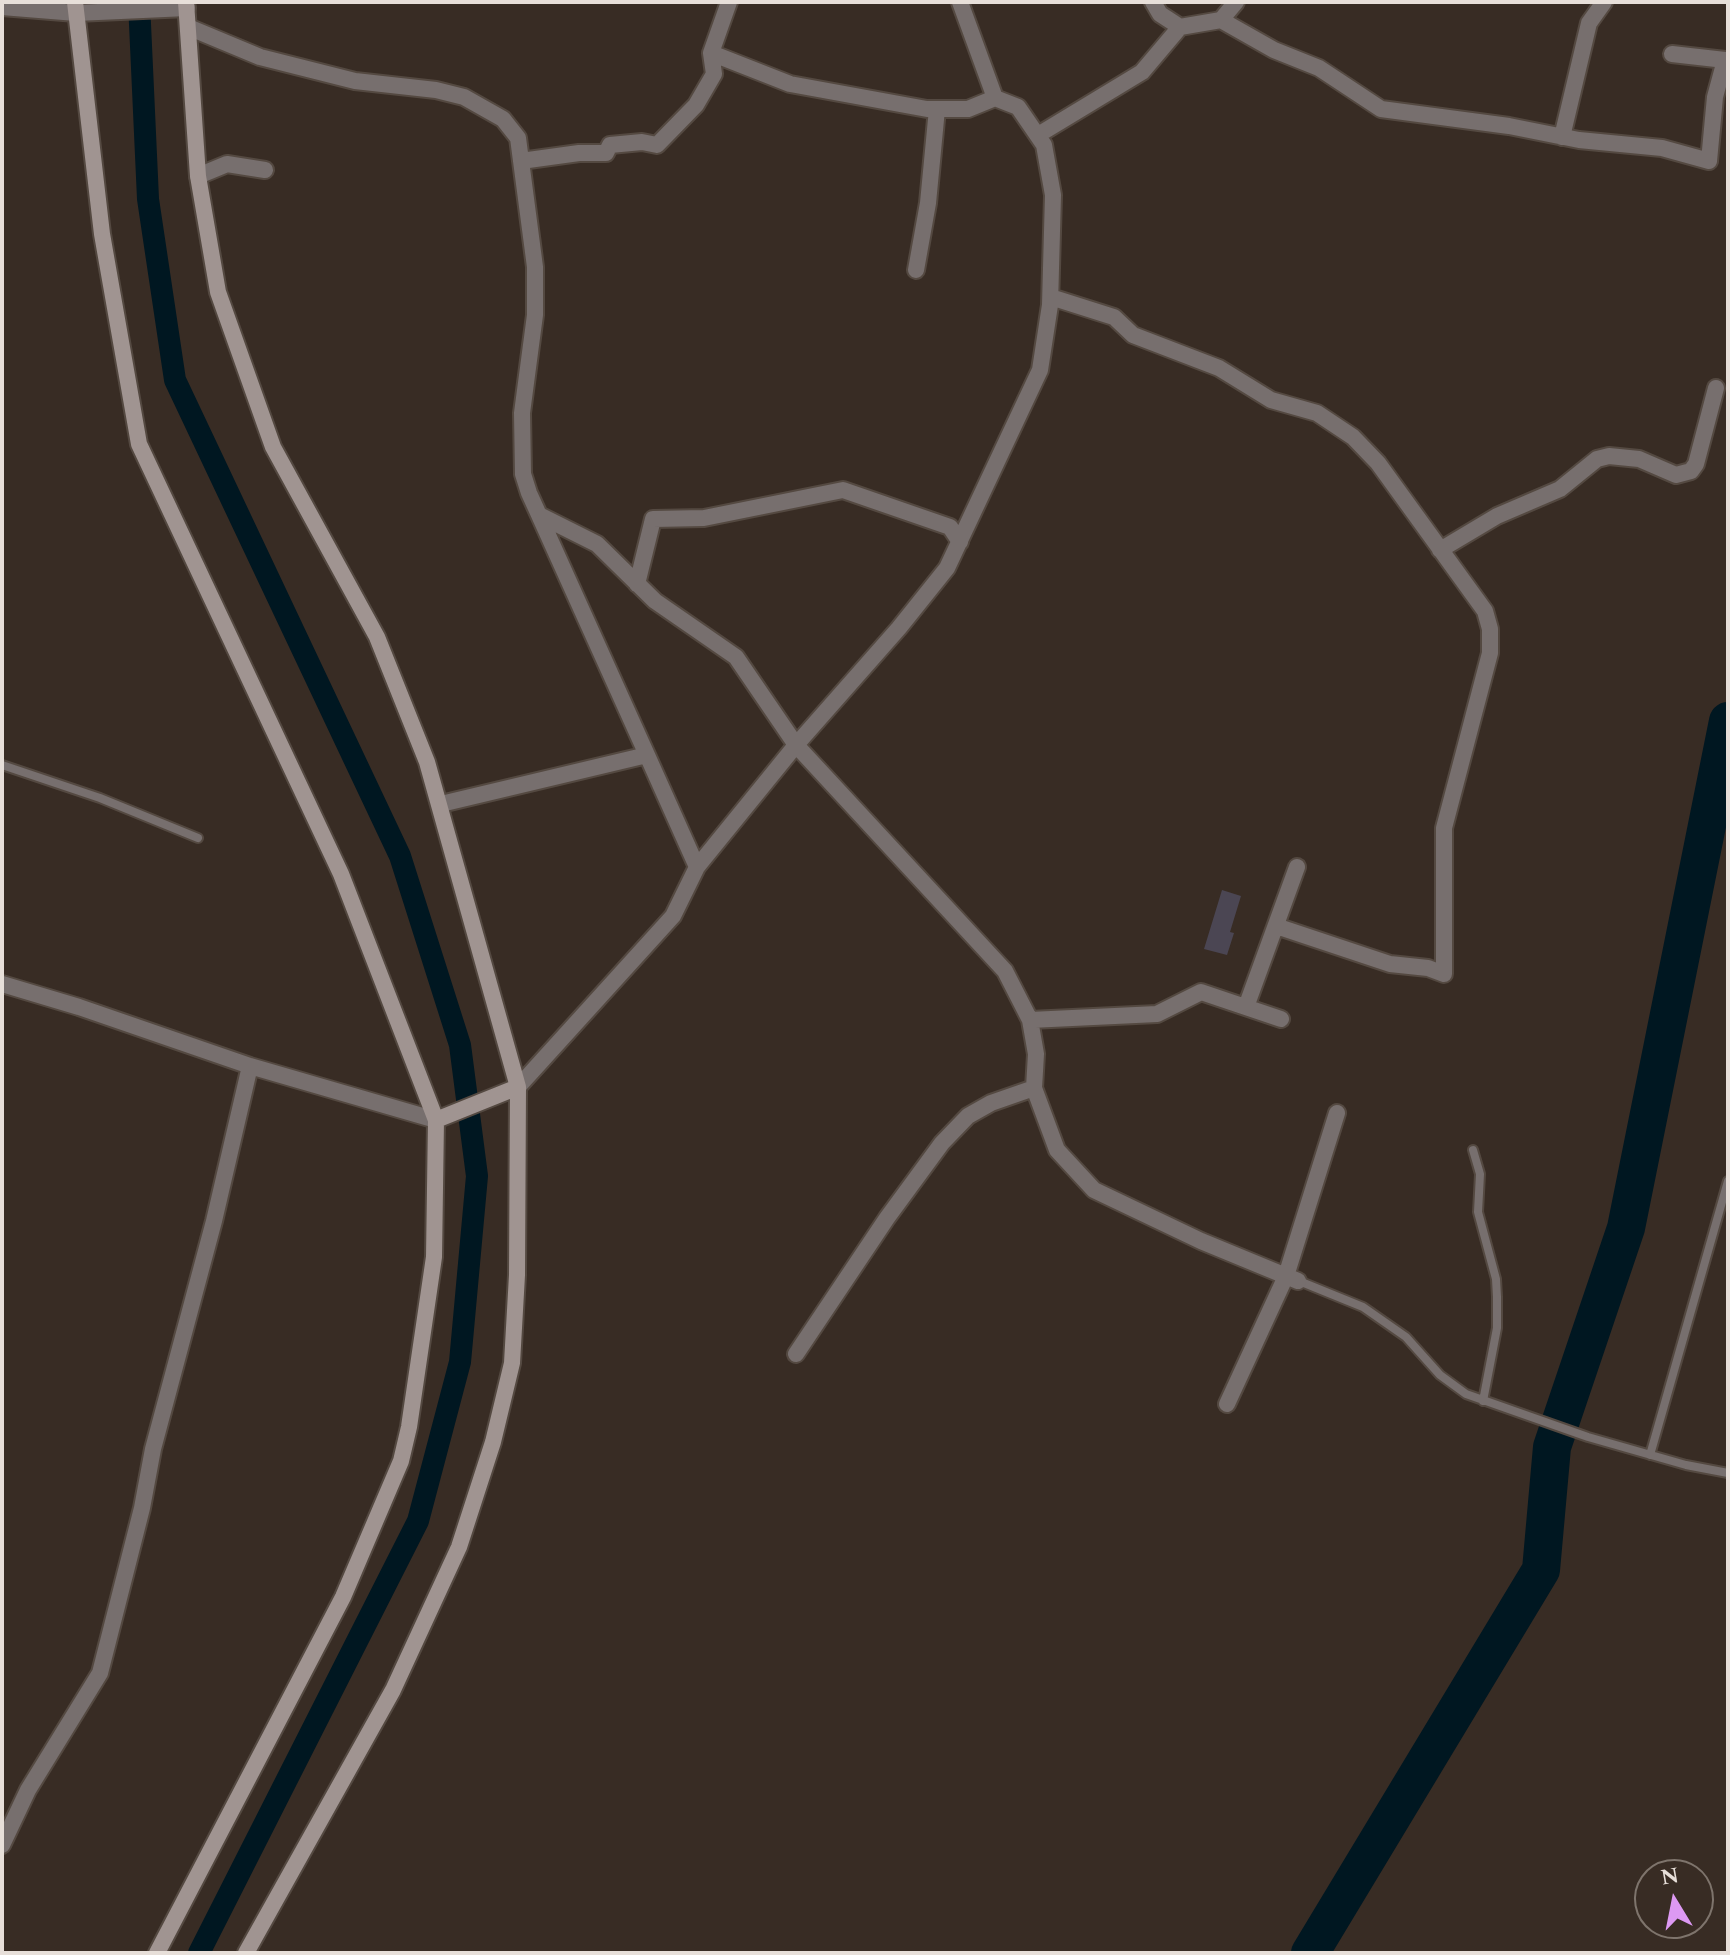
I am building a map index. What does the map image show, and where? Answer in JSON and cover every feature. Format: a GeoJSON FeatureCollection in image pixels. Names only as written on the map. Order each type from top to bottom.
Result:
{"type":"FeatureCollection","features":[{"type":"Feature","properties":{"kind":"street"},"geometry":{"type":"LineString","coordinates":[[521,161],[579,153],[606,153],[610,145],[642,142],[657,145],[696,105],[714,74],[711,53],[729,2]]}},
{"type":"Feature","properties":{"kind":"street"},"geometry":{"type":"LineString","coordinates":[[960,2],[995,98]]}},
{"type":"Feature","properties":{"kind":"street"},"geometry":{"type":"LineString","coordinates":[[1153,2],[1160,14],[1180,27]]}},
{"type":"Feature","properties":{"kind":"street"},"geometry":{"type":"LineString","coordinates":[[1221,20],[1236,2]]}},
{"type":"Feature","properties":{"kind":"street"},"geometry":{"type":"LineString","coordinates":[[1562,137],[1589,23],[1604,2]]}},
{"type":"Feature","properties":{"kind":"street"},"geometry":{"type":"LineString","coordinates":[[2,7],[111,12],[186,5],[198,176],[218,292],[273,447],[377,637],[427,762],[518,1087],[518,1227],[512,1363],[493,1442],[459,1547],[393,1690],[246,1953]]}},
{"type":"Feature","properties":{"kind":"street"},"geometry":{"type":"LineString","coordinates":[[76,8],[102,234],[139,444],[341,874],[436,1120],[434,1257],[409,1427],[401,1461],[343,1597],[157,1953]]}},
{"type":"Feature","properties":{"kind":"street"},"geometry":{"type":"LineString","coordinates":[[1038,135],[1142,72],[1180,27],[1221,20],[1274,50],[1319,68],[1381,109],[1509,126],[1562,137],[1662,148],[1709,161],[1715,97],[1725,60],[1672,54]]}},
{"type":"Feature","properties":{"kind":"street"},"geometry":{"type":"LineString","coordinates":[[188,27],[260,57],[355,81],[436,90],[464,97],[503,119],[518,138],[535,267],[535,315],[522,413],[523,474],[697,867]]}},
{"type":"Feature","properties":{"kind":"street"},"geometry":{"type":"LineString","coordinates":[[2,984],[250,1066],[436,1120],[518,1087],[673,916],[697,867],[947,568],[1040,370],[1051,297],[1053,195],[1044,145],[1018,107],[995,98],[968,109],[937,109],[790,84],[711,53]]}},
{"type":"Feature","properties":{"kind":"street"},"geometry":{"type":"LineString","coordinates":[[916,270],[928,203],[937,109]]}},
{"type":"Feature","properties":{"kind":"street"},"geometry":{"type":"LineString","coordinates":[[198,176],[227,164],[265,170]]}},
{"type":"Feature","properties":{"kind":"street"},"geometry":{"type":"LineString","coordinates":[[1051,297],[1114,317],[1133,335],[1219,368],[1271,400],[1317,413],[1353,437],[1378,463],[1485,611],[1490,629],[1490,653],[1444,828],[1444,974],[1428,968],[1390,964],[1276,926]]}},
{"type":"Feature","properties":{"kind":"street"},"geometry":{"type":"LineString","coordinates":[[1440,550],[1497,516],[1560,489],[1597,459],[1609,456],[1639,459],[1676,475],[1691,471],[1696,464],[1716,388]]}},
{"type":"Feature","properties":{"kind":"street"},"geometry":{"type":"LineString","coordinates":[[637,584],[653,519],[704,518],[843,490],[950,527],[960,542]]}},
{"type":"Feature","properties":{"kind":"street"},"geometry":{"type":"LineString","coordinates":[[539,515],[597,544],[655,601],[736,657],[796,745],[1005,971],[1030,1020],[1036,1054],[1034,1088],[1057,1150],[1094,1190],[1201,1241],[1292,1278]]}},
{"type":"Feature","properties":{"kind":"street"},"geometry":{"type":"LineString","coordinates":[[441,804],[647,755]]}},
{"type":"Feature","properties":{"kind":"street"},"geometry":{"type":"LineString","coordinates":[[1246,1007],[1297,867]]}},
{"type":"Feature","properties":{"kind":"street"},"geometry":{"type":"LineString","coordinates":[[1030,1020],[1157,1014],[1201,992],[1281,1019]]}},
{"type":"Feature","properties":{"kind":"street"},"geometry":{"type":"LineString","coordinates":[[2,1845],[28,1790],[100,1673],[250,1066]]}},
{"type":"Feature","properties":{"kind":"street"},"geometry":{"type":"LineString","coordinates":[[796,1354],[887,1218],[942,1143],[968,1116],[991,1103],[1034,1088]]}},
{"type":"Feature","properties":{"kind":"street"},"geometry":{"type":"LineString","coordinates":[[1227,1404],[1292,1278],[1337,1113]]}},
{"type":"Feature","properties":{"kind":"lane"},"geometry":{"type":"LineString","coordinates":[[2,765],[100,798],[198,838]]}},
{"type":"Feature","properties":{"kind":"lane"},"geometry":{"type":"LineString","coordinates":[[1473,1150],[1480,1174],[1479,1222],[1496,1279],[1497,1297],[1497,1328],[1483,1401]]}},
{"type":"Feature","properties":{"kind":"lane"},"geometry":{"type":"LineString","coordinates":[[1650,1455],[1728,1181]]}},
{"type":"Feature","properties":{"kind":"lane"},"geometry":{"type":"LineString","coordinates":[[1292,1278],[1363,1307],[1406,1337],[1440,1375],[1466,1394],[1588,1437],[1686,1465],[1728,1473]]}},
{"type":"Feature","properties":{"kind":"building"},"geometry":{"type":"Polygon","coordinates":[[[1222,890],[1241,896],[1227,955],[1204,949],[1222,890]]]}},
{"type":"Feature","properties":{"kind":"waterway"},"geometry":{"type":"LineString","coordinates":[[139,2],[148,199],[175,380],[400,856],[460,1045],[477,1176],[460,1362],[418,1521],[199,1953]]}},
{"type":"Feature","properties":{"kind":"waterway"},"geometry":{"type":"LineString","coordinates":[[1310,1953],[1541,1570],[1552,1447],[1626,1228],[1728,721]]}}]}
